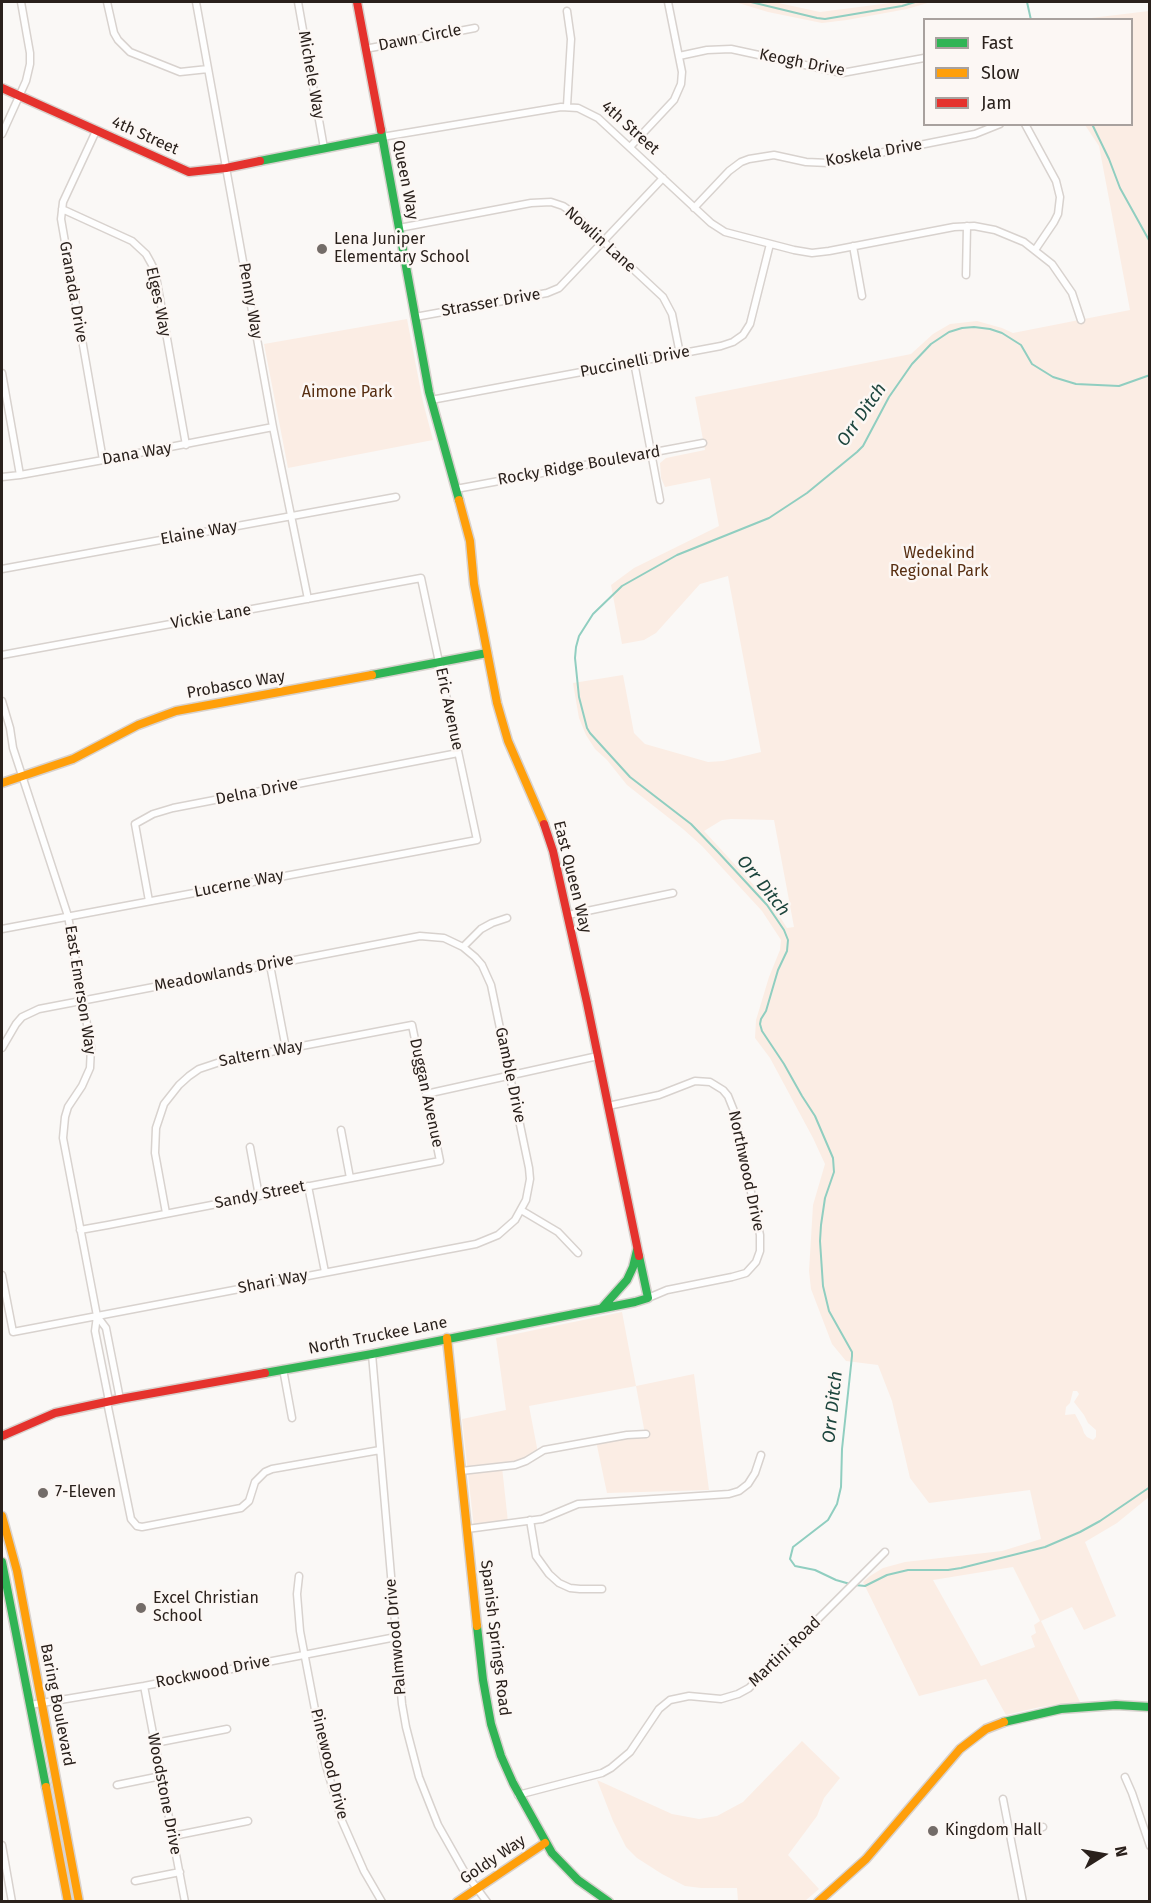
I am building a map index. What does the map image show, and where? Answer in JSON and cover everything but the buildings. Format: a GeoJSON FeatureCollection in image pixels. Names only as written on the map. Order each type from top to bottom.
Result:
{"type":"FeatureCollection","features":[{"type":"Feature","properties":{"kind":"street"},"geometry":{"type":"LineString","coordinates":[[2,134],[28,74],[30,53],[21,2]]}},
{"type":"Feature","properties":{"kind":"street"},"geometry":{"type":"LineString","coordinates":[[107,2],[114,33],[130,52],[170,70],[189,73],[208,69]]}},
{"type":"Feature","properties":{"kind":"street","name":"Penny Way"},"geometry":{"type":"LineString","coordinates":[[196,2],[273,427],[308,599]]}},
{"type":"Feature","properties":{"kind":"street","name":"Michele Way"},"geometry":{"type":"LineString","coordinates":[[298,2],[324,148]]}},
{"type":"Feature","properties":{"kind":"street","name":"Queen Way"},"geometry":{"type":"LineString","coordinates":[[357,2],[431,400]]}},
{"type":"Feature","properties":{"kind":"street"},"geometry":{"type":"LineString","coordinates":[[630,147],[677,95],[682,78],[668,2]]}},
{"type":"Feature","properties":{"kind":"street"},"geometry":{"type":"LineString","coordinates":[[567,11],[571,39],[567,106]]}},
{"type":"Feature","properties":{"kind":"street","name":"Dawn Circle"},"geometry":{"type":"LineString","coordinates":[[366,49],[476,28]]}},
{"type":"Feature","properties":{"kind":"street","name":"Keogh Drive"},"geometry":{"type":"LineString","coordinates":[[679,56],[707,50],[731,49],[842,73],[923,58]]}},
{"type":"Feature","properties":{"kind":"street","name":"4th Street"},"geometry":{"type":"LineString","coordinates":[[2,88],[189,172],[226,168],[452,124],[567,106],[578,108],[592,113],[711,223],[725,232],[812,253],[954,226],[985,228],[1005,233],[1035,250],[1052,264],[1072,293],[1081,320]]}},
{"type":"Feature","properties":{"kind":"street","name":"Koskela Drive"},"geometry":{"type":"LineString","coordinates":[[694,207],[729,171],[749,159],[774,155],[815,163],[829,163],[975,134],[995,126]]}},
{"type":"Feature","properties":{"kind":"street"},"geometry":{"type":"LineString","coordinates":[[1026,126],[1056,181],[1060,197],[1058,214],[1035,250]]}},
{"type":"Feature","properties":{"kind":"street","name":"Granada Drive"},"geometry":{"type":"LineString","coordinates":[[96,130],[62,210],[62,227],[103,460]]}},
{"type":"Feature","properties":{"kind":"street","name":"Strasser Drive"},"geometry":{"type":"LineString","coordinates":[[416,317],[554,291],[563,285],[663,178]]}},
{"type":"Feature","properties":{"kind":"street","name":"Nowlin Lane"},"geometry":{"type":"LineString","coordinates":[[399,228],[531,203],[551,202],[568,209],[667,302],[674,321],[680,354]]}},
{"type":"Feature","properties":{"kind":"street","name":"Elges Way"},"geometry":{"type":"LineString","coordinates":[[62,210],[132,241],[151,262],[155,271],[186,445]]}},
{"type":"Feature","properties":{"kind":"street"},"geometry":{"type":"LineString","coordinates":[[966,275],[967,226]]}},
{"type":"Feature","properties":{"kind":"street","name":"Puccinelli Drive"},"geometry":{"type":"LineString","coordinates":[[431,400],[634,363],[733,342],[743,335],[752,319],[770,244]]}},
{"type":"Feature","properties":{"kind":"street"},"geometry":{"type":"LineString","coordinates":[[853,246],[862,296]]}},
{"type":"Feature","properties":{"kind":"street"},"geometry":{"type":"LineString","coordinates":[[634,363],[660,500]]}},
{"type":"Feature","properties":{"kind":"street"},"geometry":{"type":"LineString","coordinates":[[2,372],[20,475]]}},
{"type":"Feature","properties":{"kind":"street","name":"East Queen Way"},"geometry":{"type":"LineString","coordinates":[[431,400],[470,542],[474,584],[503,728],[545,825],[568,915],[648,1298]]}},
{"type":"Feature","properties":{"kind":"street","name":"Dana Way"},"geometry":{"type":"LineString","coordinates":[[2,477],[186,445],[273,427]]}},
{"type":"Feature","properties":{"kind":"street","name":"Rocky Ridge Boulevard"},"geometry":{"type":"LineString","coordinates":[[456,489],[703,444]]}},
{"type":"Feature","properties":{"kind":"street","name":"Elaine Way"},"geometry":{"type":"LineString","coordinates":[[2,569],[396,497]]}},
{"type":"Feature","properties":{"kind":"street","name":"Vickie Lane"},"geometry":{"type":"LineString","coordinates":[[2,655],[421,578]]}},
{"type":"Feature","properties":{"kind":"street","name":"Eric Avenue"},"geometry":{"type":"LineString","coordinates":[[421,578],[477,840]]}},
{"type":"Feature","properties":{"kind":"street","name":"Probasco Way"},"geometry":{"type":"LineString","coordinates":[[2,783],[73,759],[138,725],[176,711],[487,653]]}},
{"type":"Feature","properties":{"kind":"street","name":"East Emerson Way"},"geometry":{"type":"LineString","coordinates":[[2,701],[13,748],[68,916],[91,1047],[90,1068],[84,1084],[68,1107],[63,1138],[97,1316],[95,1331],[130,1519],[137,1526],[142,1527],[241,1508],[249,1501],[255,1482],[265,1472],[272,1469],[380,1450]]}},
{"type":"Feature","properties":{"kind":"street","name":"Delna Drive"},"geometry":{"type":"LineString","coordinates":[[149,901],[135,824],[153,814],[173,808],[458,753]]}},
{"type":"Feature","properties":{"kind":"street","name":"Lucerne Way"},"geometry":{"type":"LineString","coordinates":[[2,929],[477,840]]}},
{"type":"Feature","properties":{"kind":"street"},"geometry":{"type":"LineString","coordinates":[[568,915],[673,893]]}},
{"type":"Feature","properties":{"kind":"street"},"geometry":{"type":"LineString","coordinates":[[463,947],[481,929],[507,918]]}},
{"type":"Feature","properties":{"kind":"street","name":"Meadowlands Drive"},"geometry":{"type":"LineString","coordinates":[[2,1048],[16,1023],[28,1013],[39,1009],[420,936],[444,938],[463,947]]}},
{"type":"Feature","properties":{"kind":"street","name":"Gamble Drive"},"geometry":{"type":"LineString","coordinates":[[463,947],[482,965],[491,985],[529,1168],[529,1190],[521,1210]]}},
{"type":"Feature","properties":{"kind":"street"},"geometry":{"type":"LineString","coordinates":[[270,965],[286,1049]]}},
{"type":"Feature","properties":{"kind":"street","name":"Saltern Way"},"geometry":{"type":"LineString","coordinates":[[166,1214],[154,1140],[159,1116],[171,1094],[189,1076],[210,1065],[412,1025]]}},
{"type":"Feature","properties":{"kind":"street","name":"Duggan Avenue"},"geometry":{"type":"LineString","coordinates":[[412,1025],[440,1161]]}},
{"type":"Feature","properties":{"kind":"street"},"geometry":{"type":"LineString","coordinates":[[426,1094],[598,1056]]}},
{"type":"Feature","properties":{"kind":"street","name":"Northwood Drive"},"geometry":{"type":"LineString","coordinates":[[608,1106],[658,1095],[695,1081],[717,1085],[728,1096],[734,1111],[760,1235],[760,1251],[756,1262]]}},
{"type":"Feature","properties":{"kind":"street"},"geometry":{"type":"LineString","coordinates":[[341,1130],[350,1178]]}},
{"type":"Feature","properties":{"kind":"street"},"geometry":{"type":"LineString","coordinates":[[250,1147],[259,1196]]}},
{"type":"Feature","properties":{"kind":"street","name":"Sandy Street"},"geometry":{"type":"LineString","coordinates":[[80,1230],[440,1161]]}},
{"type":"Feature","properties":{"kind":"street"},"geometry":{"type":"LineString","coordinates":[[308,1186],[325,1272]]}},
{"type":"Feature","properties":{"kind":"street"},"geometry":{"type":"LineString","coordinates":[[521,1210],[558,1232],[578,1253]]}},
{"type":"Feature","properties":{"kind":"street","name":"Shari Way"},"geometry":{"type":"LineString","coordinates":[[2,1275],[13,1332],[487,1240],[507,1228],[521,1210]]}},
{"type":"Feature","properties":{"kind":"street"},"geometry":{"type":"LineString","coordinates":[[602,1308],[627,1280],[638,1247]]}},
{"type":"Feature","properties":{"kind":"street","name":"North Truckee Lane"},"geometry":{"type":"LineString","coordinates":[[2,1436],[54,1413],[120,1399],[372,1354],[635,1302],[667,1290],[740,1275],[756,1262]]}},
{"type":"Feature","properties":{"kind":"street","name":"East Emerson Way"},"geometry":{"type":"LineString","coordinates":[[97,1316],[106,1328],[120,1399]]}},
{"type":"Feature","properties":{"kind":"street","name":"Spanish Springs Road"},"geometry":{"type":"LineString","coordinates":[[447,1338],[486,1705],[501,1756],[518,1795],[545,1843],[567,1869],[609,1902]]}},
{"type":"Feature","properties":{"kind":"street","name":"Palmwood Drive"},"geometry":{"type":"LineString","coordinates":[[372,1354],[406,1727],[428,1802],[446,1840],[487,1902]]}},
{"type":"Feature","properties":{"kind":"street"},"geometry":{"type":"LineString","coordinates":[[283,1369],[292,1418]]}},
{"type":"Feature","properties":{"kind":"street"},"geometry":{"type":"LineString","coordinates":[[461,1471],[515,1465],[544,1450],[627,1435],[646,1434]]}},
{"type":"Feature","properties":{"kind":"street"},"geometry":{"type":"LineString","coordinates":[[467,1529],[542,1519],[569,1507],[589,1502],[729,1494],[739,1491],[748,1484],[761,1455]]}},
{"type":"Feature","properties":{"kind":"street","name":"Baring Boulevard"},"geometry":{"type":"LineString","coordinates":[[2,1516],[17,1571],[80,1902]]}},
{"type":"Feature","properties":{"kind":"street"},"geometry":{"type":"LineString","coordinates":[[530,1520],[536,1556],[549,1574],[570,1588],[602,1589]]}},
{"type":"Feature","properties":{"kind":"street","name":"Martini Road"},"geometry":{"type":"LineString","coordinates":[[518,1795],[602,1773],[611,1768],[630,1752],[659,1709],[669,1700],[689,1696],[721,1699],[749,1688],[885,1552]]}},
{"type":"Feature","properties":{"kind":"street","name":"Baring Boulevard"},"geometry":{"type":"LineString","coordinates":[[2,1562],[68,1902]]}},
{"type":"Feature","properties":{"kind":"street","name":"Pinewood Drive"},"geometry":{"type":"LineString","coordinates":[[299,1576],[298,1613],[304,1655],[332,1791],[353,1848],[382,1902]]}},
{"type":"Feature","properties":{"kind":"street","name":"Rockwood Drive"},"geometry":{"type":"LineString","coordinates":[[30,1705],[144,1686],[396,1637]]}},
{"type":"Feature","properties":{"kind":"street","name":"Woodstone Drive"},"geometry":{"type":"LineString","coordinates":[[144,1686],[185,1902]]}},
{"type":"Feature","properties":{"kind":"street"},"geometry":{"type":"LineString","coordinates":[[818,1902],[866,1859],[960,1749],[986,1729],[1012,1719],[1061,1709],[1116,1705],[1149,1707]]}},
{"type":"Feature","properties":{"kind":"street"},"geometry":{"type":"LineString","coordinates":[[155,1743],[227,1729]]}},
{"type":"Feature","properties":{"kind":"street"},"geometry":{"type":"LineString","coordinates":[[117,1785],[161,1776]]}},
{"type":"Feature","properties":{"kind":"street"},"geometry":{"type":"LineString","coordinates":[[1125,1776],[1149,1846]]}},
{"type":"Feature","properties":{"kind":"street"},"geometry":{"type":"LineString","coordinates":[[1003,1799],[1023,1902]]}},
{"type":"Feature","properties":{"kind":"street"},"geometry":{"type":"LineString","coordinates":[[173,1836],[248,1821]]}},
{"type":"Feature","properties":{"kind":"street"},"geometry":{"type":"LineString","coordinates":[[1009,1833],[1043,1827]]}},
{"type":"Feature","properties":{"kind":"street","name":"Goldy Way"},"geometry":{"type":"LineString","coordinates":[[457,1902],[545,1843]]}},
{"type":"Feature","properties":{"kind":"street"},"geometry":{"type":"LineString","coordinates":[[2,1845],[12,1902]]}},
{"type":"Feature","properties":{"kind":"street"},"geometry":{"type":"LineString","coordinates":[[135,1881],[180,1872]]}},
{"type":"Feature","properties":{"kind":"green space"},"geometry":{"type":"Polygon","coordinates":[[[735,2],[774,2],[820,12],[898,2],[931,2],[907,9],[822,23],[768,12],[735,2]]]}},
{"type":"Feature","properties":{"kind":"green space","name":"Wedekind Regional Park"},"geometry":{"type":"Polygon","coordinates":[[[1149,11],[1150,1496],[1117,1523],[1085,1542],[1116,1616],[1084,1630],[1072,1607],[1041,1621],[1080,1702],[1040,1707],[1006,1715],[986,1679],[919,1696],[863,1582],[883,1568],[905,1562],[1002,1551],[1041,1539],[1030,1490],[929,1503],[910,1478],[892,1401],[878,1365],[846,1361],[832,1344],[811,1289],[809,1271],[813,1205],[825,1164],[770,1058],[755,1038],[756,1020],[780,950],[781,940],[762,911],[702,846],[627,785],[595,749],[579,718],[573,683],[623,675],[634,733],[645,744],[708,762],[761,752],[728,576],[700,584],[656,633],[644,640],[622,644],[611,585],[634,568],[719,526],[710,478],[665,487],[661,478],[660,463],[666,458],[705,450],[695,397],[911,354],[933,334],[950,324],[977,321],[1013,333],[1130,310],[1099,146],[1086,126],[1133,126],[1133,18],[1091,18],[1149,11]],[[722,820],[704,831],[773,906],[787,928],[794,927],[774,820],[722,820]],[[1073,1391],[1065,1415],[1075,1414],[1084,1433],[1093,1440],[1096,1437],[1096,1430],[1088,1423],[1074,1402],[1079,1394],[1073,1391]],[[1013,1567],[933,1580],[981,1666],[1035,1647],[1031,1636],[1036,1633],[1034,1625],[1040,1621],[1013,1567]]]}},
{"type":"Feature","properties":{"kind":"green space","name":"Aimone Park"},"geometry":{"type":"Polygon","coordinates":[[[407,319],[433,440],[288,468],[264,344],[407,319]]]}},
{"type":"Feature","properties":{"kind":"green space"},"geometry":{"type":"Polygon","coordinates":[[[622,1312],[636,1386],[529,1406],[538,1453],[526,1461],[502,1467],[508,1522],[474,1528],[462,1419],[506,1410],[496,1338],[622,1312]]]}},
{"type":"Feature","properties":{"kind":"green space"},"geometry":{"type":"Polygon","coordinates":[[[694,1374],[709,1490],[607,1493],[596,1441],[645,1434],[636,1386],[694,1374]]]}},
{"type":"Feature","properties":{"kind":"green space"},"geometry":{"type":"Polygon","coordinates":[[[802,1741],[840,1778],[824,1798],[817,1816],[788,1855],[819,1889],[805,1901],[738,1901],[737,1888],[685,1886],[662,1874],[637,1858],[626,1847],[597,1780],[672,1814],[699,1819],[717,1816],[743,1802],[802,1741]]]}},
{"type":"Feature","properties":{"kind":"waterway","name":"Orr Ditch"},"geometry":{"type":"LineString","coordinates":[[751,2],[825,19],[915,2]]}},
{"type":"Feature","properties":{"kind":"waterway","name":"Orr Ditch"},"geometry":{"type":"LineString","coordinates":[[1027,2],[1031,18]]}},
{"type":"Feature","properties":{"kind":"waterway","name":"Orr Ditch"},"geometry":{"type":"LineString","coordinates":[[1093,126],[1120,188],[1150,242]]}},
{"type":"Feature","properties":{"kind":"waterway","name":"Orr Ditch"},"geometry":{"type":"LineString","coordinates":[[850,1584],[815,1570],[795,1566],[790,1559],[793,1547],[828,1520],[837,1504],[841,1487],[842,1449],[852,1352],[829,1311],[823,1286],[821,1225],[825,1198],[834,1172],[833,1158],[815,1116],[762,1031],[760,1024],[778,970],[787,951],[788,940],[767,905],[718,852],[691,824],[630,777],[590,733],[579,697],[576,647],[579,636],[593,614],[622,586],[677,555],[769,518],[807,493],[857,452],[863,446],[889,397],[912,364],[931,344],[949,332],[974,327],[1002,333],[1021,345],[1032,364],[1053,377],[1076,384],[1119,386],[1150,375]]}},
{"type":"Feature","properties":{"kind":"waterway","name":"Orr Ditch"},"geometry":{"type":"LineString","coordinates":[[855,1585],[865,1586],[887,1575],[908,1570],[961,1568],[1045,1547],[1100,1521],[1150,1487]]}},
{"type":"Feature","properties":{"kind":"traffic: fast"},"geometry":{"type":"LineString","coordinates":[[381,130],[429,392],[459,500]]}},
{"type":"Feature","properties":{"kind":"traffic: fast"},"geometry":{"type":"LineString","coordinates":[[260,161],[382,137]]}},
{"type":"Feature","properties":{"kind":"traffic: fast"},"geometry":{"type":"LineString","coordinates":[[372,675],[487,653]]}},
{"type":"Feature","properties":{"kind":"traffic: fast"},"geometry":{"type":"LineString","coordinates":[[602,1308],[627,1280],[637,1250]]}},
{"type":"Feature","properties":{"kind":"traffic: fast"},"geometry":{"type":"LineString","coordinates":[[265,1373],[372,1354],[648,1298],[639,1256]]}},
{"type":"Feature","properties":{"kind":"traffic: fast"},"geometry":{"type":"LineString","coordinates":[[2,1562],[46,1787]]}},
{"type":"Feature","properties":{"kind":"traffic: fast"},"geometry":{"type":"LineString","coordinates":[[477,1626],[491,1724],[501,1756],[513,1783],[552,1853],[578,1880],[609,1902]]}},
{"type":"Feature","properties":{"kind":"traffic: fast"},"geometry":{"type":"LineString","coordinates":[[1004,1722],[1061,1709],[1116,1705],[1150,1707]]}},
{"type":"Feature","properties":{"kind":"traffic: slow"},"geometry":{"type":"LineString","coordinates":[[459,500],[470,541],[474,584],[497,703],[508,741],[544,824]]}},
{"type":"Feature","properties":{"kind":"traffic: slow"},"geometry":{"type":"LineString","coordinates":[[2,783],[73,759],[138,725],[176,711],[372,675]]}},
{"type":"Feature","properties":{"kind":"traffic: slow"},"geometry":{"type":"LineString","coordinates":[[447,1338],[477,1626]]}},
{"type":"Feature","properties":{"kind":"traffic: slow"},"geometry":{"type":"LineString","coordinates":[[2,1516],[17,1571],[79,1902]]}},
{"type":"Feature","properties":{"kind":"traffic: slow"},"geometry":{"type":"LineString","coordinates":[[818,1902],[866,1859],[960,1749],[986,1729],[1004,1722]]}},
{"type":"Feature","properties":{"kind":"traffic: slow"},"geometry":{"type":"LineString","coordinates":[[46,1787],[68,1902]]}},
{"type":"Feature","properties":{"kind":"traffic: slow"},"geometry":{"type":"LineString","coordinates":[[457,1902],[545,1843]]}},
{"type":"Feature","properties":{"kind":"traffic: jam"},"geometry":{"type":"LineString","coordinates":[[357,2],[381,130]]}},
{"type":"Feature","properties":{"kind":"traffic: jam"},"geometry":{"type":"LineString","coordinates":[[2,88],[189,172],[260,161]]}},
{"type":"Feature","properties":{"kind":"traffic: jam"},"geometry":{"type":"LineString","coordinates":[[544,824],[553,851],[587,1003],[639,1256]]}},
{"type":"Feature","properties":{"kind":"traffic: jam"},"geometry":{"type":"LineString","coordinates":[[2,1436],[55,1413],[265,1373]]}},
{"type":"Feature","properties":{"kind":"place","name":"Lena Juniper Elementary School"},"geometry":{"type":"Point","coordinates":[322,249]}},
{"type":"Feature","properties":{"kind":"place","name":"7-Eleven"},"geometry":{"type":"Point","coordinates":[43,1493]}},
{"type":"Feature","properties":{"kind":"place","name":"Excel Christian School"},"geometry":{"type":"Point","coordinates":[141,1608]}},
{"type":"Feature","properties":{"kind":"place","name":"Kingdom Hall"},"geometry":{"type":"Point","coordinates":[933,1831]}}]}
